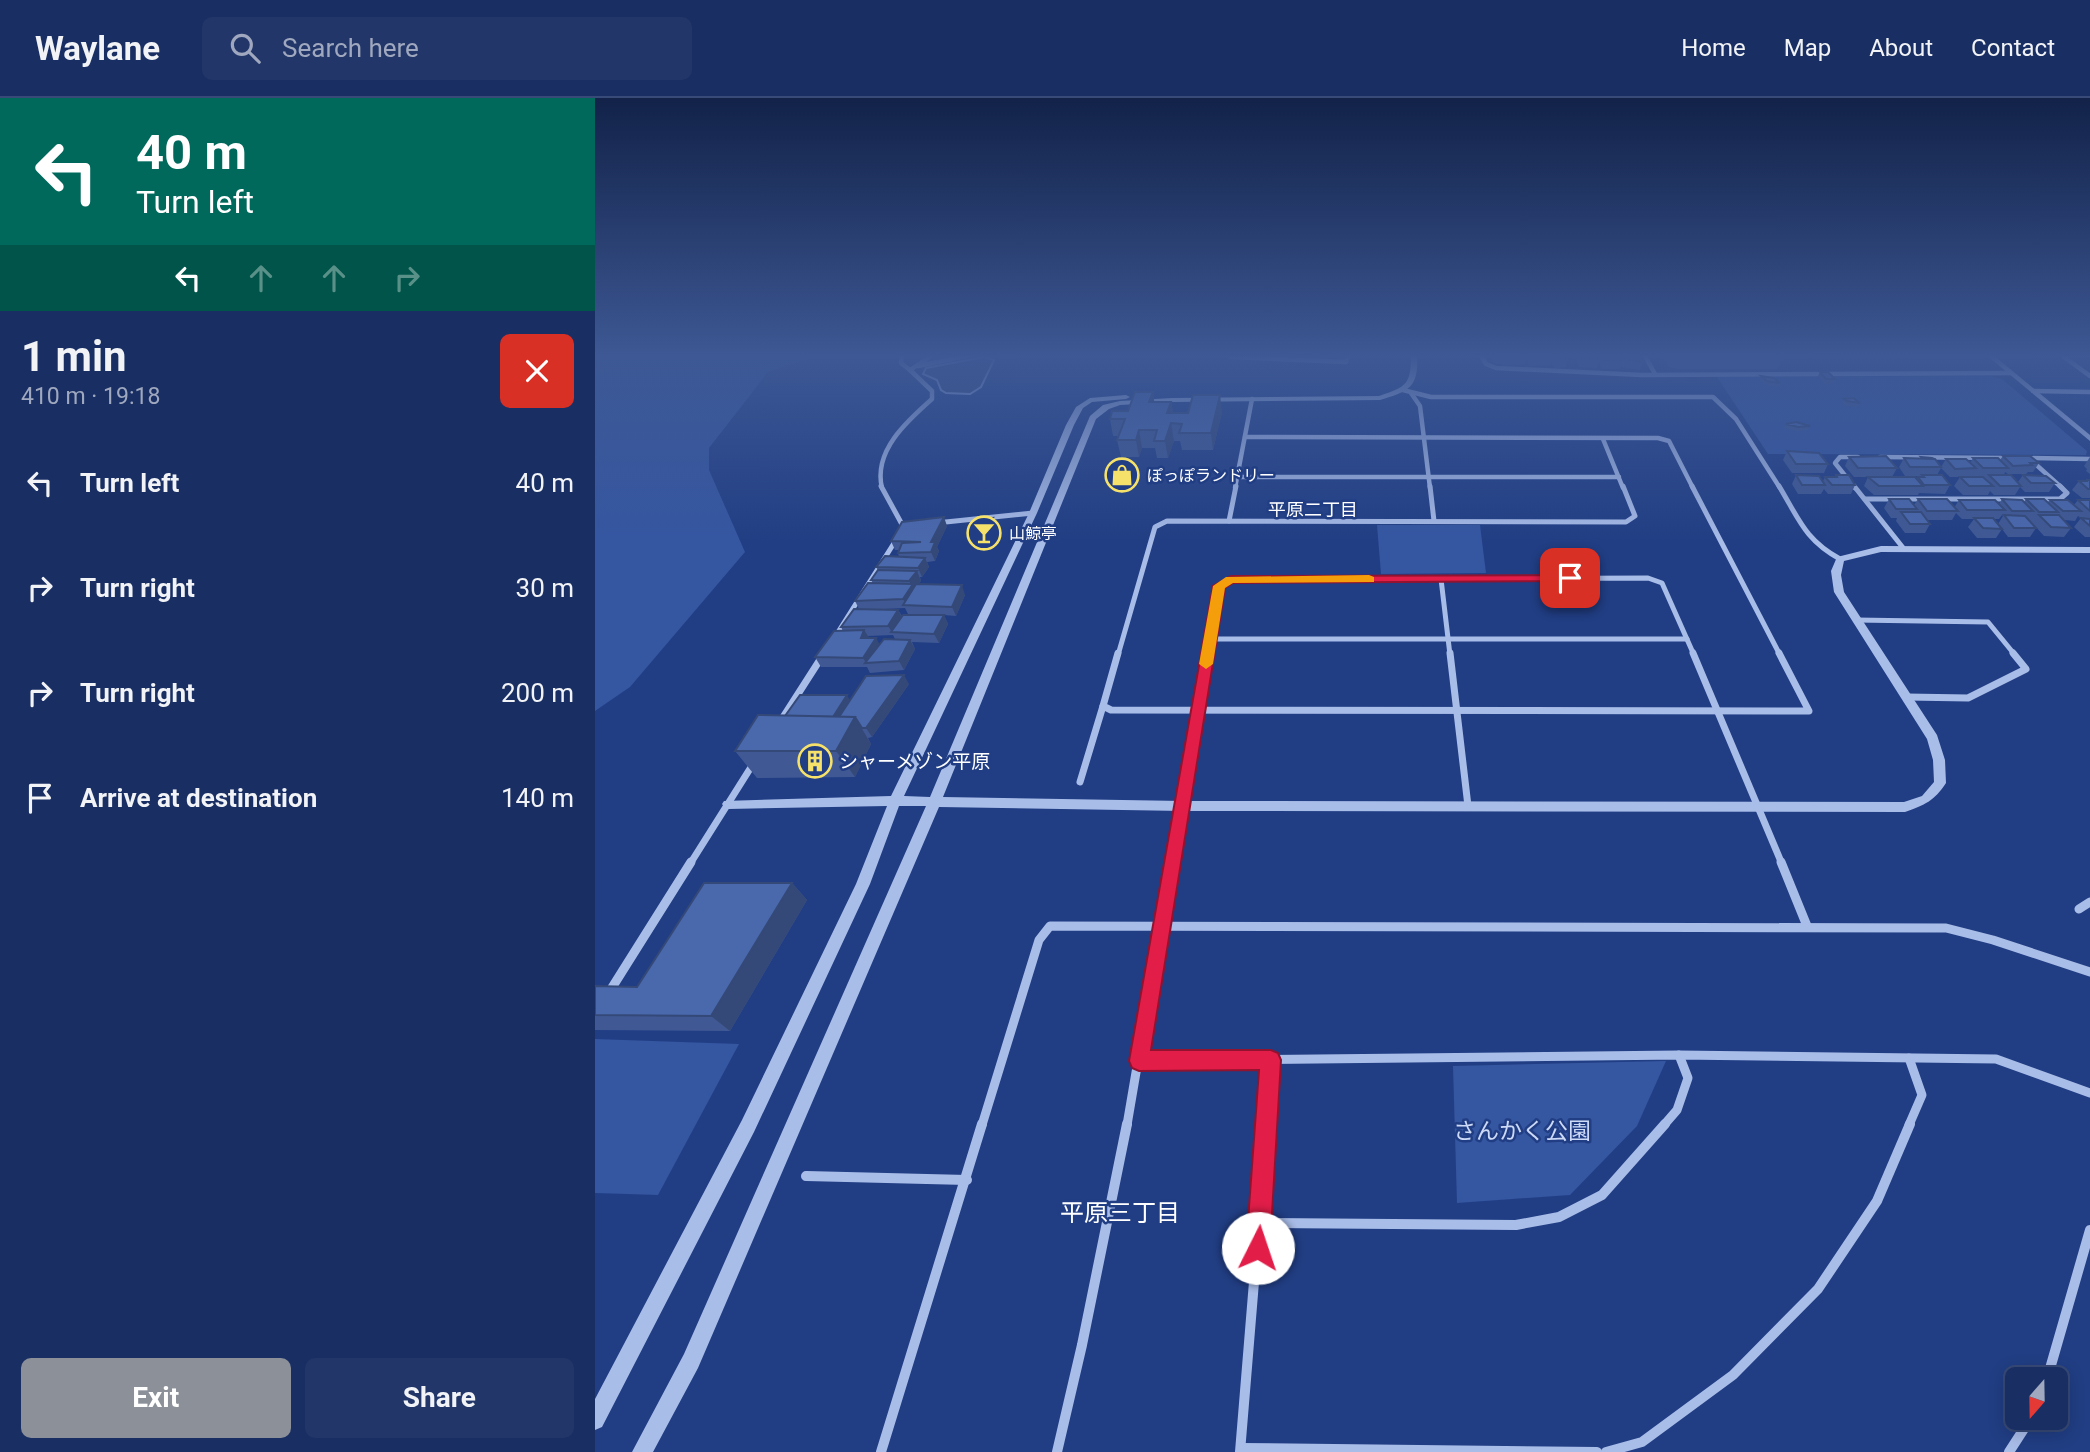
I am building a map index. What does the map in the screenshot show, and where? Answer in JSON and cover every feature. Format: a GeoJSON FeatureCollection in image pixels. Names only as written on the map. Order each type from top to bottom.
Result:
{"type":"FeatureCollection","features":[{"type":"Feature","properties":{"kind":"street"},"geometry":{"type":"LineString","coordinates":[[904,528],[880,483],[884,459],[902,427],[913,417]]}},
{"type":"Feature","properties":{"kind":"street"},"geometry":{"type":"LineString","coordinates":[[595,1420],[748,1126],[863,884],[895,801],[1033,513],[1075,417]]}},
{"type":"Feature","properties":{"kind":"street"},"geometry":{"type":"LineString","coordinates":[[642,1452],[691,1360],[934,803],[1094,417]]}},
{"type":"Feature","properties":{"kind":"street"},"geometry":{"type":"LineString","coordinates":[[1229,522],[1249,417]]}},
{"type":"Feature","properties":{"kind":"street"},"geometry":{"type":"LineString","coordinates":[[1421,417],[1434,521]]}},
{"type":"Feature","properties":{"kind":"street"},"geometry":{"type":"LineString","coordinates":[[1733,417],[1809,537],[1818,547],[1840,559],[1881,549],[2090,550]]}},
{"type":"Feature","properties":{"kind":"street"},"geometry":{"type":"LineString","coordinates":[[2064,417],[2090,439]]}},
{"type":"Feature","properties":{"kind":"street"},"geometry":{"type":"LineString","coordinates":[[1103,706],[1111,710],[1198,711],[1809,711],[1669,441],[1658,438],[1245,438]]}},
{"type":"Feature","properties":{"kind":"street"},"geometry":{"type":"LineString","coordinates":[[1080,782],[1155,527],[1167,521],[1626,522],[1635,516],[1603,439]]}},
{"type":"Feature","properties":{"kind":"street"},"geometry":{"type":"LineString","coordinates":[[1904,549],[1835,463],[1840,457],[2090,459]]}},
{"type":"Feature","properties":{"kind":"street"},"geometry":{"type":"LineString","coordinates":[[1865,499],[2060,499],[2067,493],[2028,458]]}},
{"type":"Feature","properties":{"kind":"street"},"geometry":{"type":"LineString","coordinates":[[1055,463],[1075,463]]}},
{"type":"Feature","properties":{"kind":"street"},"geometry":{"type":"LineString","coordinates":[[1239,477],[1619,477]]}},
{"type":"Feature","properties":{"kind":"street"},"geometry":{"type":"LineString","coordinates":[[930,524],[1033,513]]}},
{"type":"Feature","properties":{"kind":"street"},"geometry":{"type":"LineString","coordinates":[[833,640],[904,528],[917,526]]}},
{"type":"Feature","properties":{"kind":"street"},"geometry":{"type":"LineString","coordinates":[[728,804],[895,801],[1182,806],[1905,807],[1926,799],[1940,783],[1940,760],[1933,738],[1856,620],[1837,585],[1836,566],[1840,559]]}},
{"type":"Feature","properties":{"kind":"street"},"geometry":{"type":"LineString","coordinates":[[1056,1452],[1104,1247],[1163,928],[1219,586],[1231,580],[1648,578],[1662,583],[1719,711],[1807,926]]}},
{"type":"Feature","properties":{"kind":"street"},"geometry":{"type":"LineString","coordinates":[[1441,579],[1468,806]]}},
{"type":"Feature","properties":{"kind":"street"},"geometry":{"type":"LineString","coordinates":[[1856,620],[1988,622],[2026,669],[1968,698],[1907,697]]}},
{"type":"Feature","properties":{"kind":"street"},"geometry":{"type":"LineString","coordinates":[[1210,639],[1687,639]]}},
{"type":"Feature","properties":{"kind":"street"},"geometry":{"type":"LineString","coordinates":[[773,734],[825,652]]}},
{"type":"Feature","properties":{"kind":"street"},"geometry":{"type":"LineString","coordinates":[[602,1004],[758,757]]}},
{"type":"Feature","properties":{"kind":"street"},"geometry":{"type":"LineString","coordinates":[[2079,909],[2090,902]]}},
{"type":"Feature","properties":{"kind":"street"},"geometry":{"type":"LineString","coordinates":[[881,1452],[1039,940],[1050,926],[1946,928],[1993,940],[2090,972]]}},
{"type":"Feature","properties":{"kind":"street"},"geometry":{"type":"LineString","coordinates":[[1139,1061],[1679,1055],[1996,1059],[2090,1093]]}},
{"type":"Feature","properties":{"kind":"street"},"geometry":{"type":"LineString","coordinates":[[1260,1223],[1516,1225],[1559,1217],[1602,1195],[1677,1110],[1688,1078],[1679,1055]]}},
{"type":"Feature","properties":{"kind":"street"},"geometry":{"type":"LineString","coordinates":[[1605,1452],[1642,1442],[1733,1375],[1818,1289],[1877,1201],[1922,1095],[1909,1058]]}},
{"type":"Feature","properties":{"kind":"street"},"geometry":{"type":"LineString","coordinates":[[1271,1060],[1240,1450],[1597,1452]]}},
{"type":"Feature","properties":{"kind":"street"},"geometry":{"type":"LineString","coordinates":[[806,1176],[967,1180]]}},
{"type":"Feature","properties":{"kind":"street"},"geometry":{"type":"LineString","coordinates":[[2050,1367],[2090,1230]]}},
{"type":"Feature","properties":{"kind":"street"},"geometry":{"type":"LineString","coordinates":[[2010,1452],[2024,1430]]}},
{"type":"Feature","properties":{"kind":"green space"},"geometry":{"type":"Polygon","coordinates":[[[595,417],[733,417],[709,448],[709,470],[745,552],[630,687],[595,711],[595,417]]]}},
{"type":"Feature","properties":{"kind":"green space"},"geometry":{"type":"Polygon","coordinates":[[[1744,417],[2047,417],[2087,451],[2086,455],[1768,454],[1744,417]]]}},
{"type":"Feature","properties":{"kind":"green space"},"geometry":{"type":"Polygon","coordinates":[[[1377,525],[1480,525],[1486,573],[1381,574],[1377,525]]]}},
{"type":"Feature","properties":{"kind":"green space"},"geometry":{"type":"Polygon","coordinates":[[[595,1039],[739,1044],[658,1195],[595,1193],[595,1039]]]}},
{"type":"Feature","properties":{"kind":"green space","name":"さんかく公園"},"geometry":{"type":"Polygon","coordinates":[[[1666,1061],[1637,1126],[1570,1195],[1457,1203],[1453,1066],[1666,1061]]]}},
{"type":"Feature","properties":{"kind":"building"},"geometry":{"type":"Polygon","coordinates":[[[1215,417],[1211,433],[1179,433],[1182,424],[1171,423],[1165,441],[1154,441],[1157,430],[1139,430],[1136,440],[1117,440],[1125,419],[1110,419],[1215,417]]]}},
{"type":"Feature","properties":{"kind":"building"},"geometry":{"type":"Polygon","coordinates":[[[1796,422],[1810,426],[1786,424],[1796,422]]]}},
{"type":"Feature","properties":{"kind":"building"},"geometry":{"type":"Polygon","coordinates":[[[1787,451],[1819,453],[1828,464],[1796,464],[1787,451]]]}},
{"type":"Feature","properties":{"kind":"building"},"geometry":{"type":"Polygon","coordinates":[[[1886,456],[1897,468],[1858,468],[1849,457],[1886,456]]]}},
{"type":"Feature","properties":{"kind":"building"},"geometry":{"type":"Polygon","coordinates":[[[2003,456],[2030,456],[2039,463],[2013,466],[2003,456]]]}},
{"type":"Feature","properties":{"kind":"building"},"geometry":{"type":"Polygon","coordinates":[[[1904,458],[1935,459],[1941,467],[1910,467],[1904,458]]]}},
{"type":"Feature","properties":{"kind":"building"},"geometry":{"type":"Polygon","coordinates":[[[1973,458],[1998,458],[2008,468],[1983,468],[1973,458]]]}},
{"type":"Feature","properties":{"kind":"building"},"geometry":{"type":"Polygon","coordinates":[[[1946,459],[1966,459],[1976,468],[1955,469],[1946,459]]]}},
{"type":"Feature","properties":{"kind":"building"},"geometry":{"type":"Polygon","coordinates":[[[1109,468],[1134,468],[1132,474],[1107,473],[1109,468]]]}},
{"type":"Feature","properties":{"kind":"building"},"geometry":{"type":"Polygon","coordinates":[[[1796,475],[1819,476],[1825,485],[1802,485],[1796,475]]]}},
{"type":"Feature","properties":{"kind":"building"},"geometry":{"type":"Polygon","coordinates":[[[1836,475],[1849,475],[1855,485],[1832,485],[1825,477],[1837,477],[1836,475]]]}},
{"type":"Feature","properties":{"kind":"building"},"geometry":{"type":"Polygon","coordinates":[[[1922,475],[1942,475],[1950,485],[1924,485],[1918,477],[1924,477],[1922,475]]]}},
{"type":"Feature","properties":{"kind":"building"},"geometry":{"type":"Polygon","coordinates":[[[1989,475],[2011,475],[2021,486],[2000,486],[1989,475]]]}},
{"type":"Feature","properties":{"kind":"building"},"geometry":{"type":"Polygon","coordinates":[[[2023,475],[2046,476],[2055,483],[2031,483],[2023,475]]]}},
{"type":"Feature","properties":{"kind":"building"},"geometry":{"type":"Polygon","coordinates":[[[1868,477],[1915,477],[1923,486],[1879,486],[1868,477]]]}},
{"type":"Feature","properties":{"kind":"building"},"geometry":{"type":"Polygon","coordinates":[[[1960,477],[1983,477],[1993,486],[1969,486],[1960,477]]]}},
{"type":"Feature","properties":{"kind":"building"},"geometry":{"type":"Polygon","coordinates":[[[2086,480],[2090,480],[2090,489],[2079,481],[2088,481],[2086,480]]]}},
{"type":"Feature","properties":{"kind":"building"},"geometry":{"type":"Polygon","coordinates":[[[1889,499],[1909,499],[1917,509],[1896,509],[1889,499]]]}},
{"type":"Feature","properties":{"kind":"building"},"geometry":{"type":"Polygon","coordinates":[[[1918,499],[1947,499],[1958,511],[1927,511],[1918,499]]]}},
{"type":"Feature","properties":{"kind":"building"},"geometry":{"type":"Polygon","coordinates":[[[2002,499],[2022,500],[2033,511],[2012,511],[2002,499]]]}},
{"type":"Feature","properties":{"kind":"building"},"geometry":{"type":"Polygon","coordinates":[[[2026,499],[2044,499],[2058,512],[2039,512],[2026,499]]]}},
{"type":"Feature","properties":{"kind":"building"},"geometry":{"type":"Polygon","coordinates":[[[1959,500],[1995,500],[2005,510],[1967,510],[1959,500]]]}},
{"type":"Feature","properties":{"kind":"building"},"geometry":{"type":"Polygon","coordinates":[[[2050,500],[2068,500],[2081,511],[2063,511],[2050,500]]]}},
{"type":"Feature","properties":{"kind":"building"},"geometry":{"type":"Polygon","coordinates":[[[2078,500],[2090,500],[2090,511],[2078,500]]]}},
{"type":"Feature","properties":{"kind":"building"},"geometry":{"type":"Polygon","coordinates":[[[1901,512],[1921,512],[1930,524],[1910,524],[1901,512]]]}},
{"type":"Feature","properties":{"kind":"building"},"geometry":{"type":"Polygon","coordinates":[[[2004,515],[2025,516],[2036,528],[2014,528],[2004,515]]]}},
{"type":"Feature","properties":{"kind":"building"},"geometry":{"type":"Polygon","coordinates":[[[2039,515],[2059,515],[2071,528],[2051,527],[2039,515]]]}},
{"type":"Feature","properties":{"kind":"building"},"geometry":{"type":"Polygon","coordinates":[[[944,517],[931,542],[935,542],[931,552],[898,553],[902,543],[921,542],[891,541],[902,522],[944,517]]]}},
{"type":"Feature","properties":{"kind":"building"},"geometry":{"type":"Polygon","coordinates":[[[993,518],[982,538],[972,538],[982,519],[993,518]]]}},
{"type":"Feature","properties":{"kind":"building"},"geometry":{"type":"Polygon","coordinates":[[[1974,518],[1993,518],[2002,529],[1983,528],[1974,518]]]}},
{"type":"Feature","properties":{"kind":"building"},"geometry":{"type":"Polygon","coordinates":[[[2081,518],[2090,519],[2090,526],[2081,518]]]}},
{"type":"Feature","properties":{"kind":"building"},"geometry":{"type":"Polygon","coordinates":[[[885,556],[925,558],[918,568],[876,567],[885,556]]]}},
{"type":"Feature","properties":{"kind":"building"},"geometry":{"type":"Polygon","coordinates":[[[878,570],[917,571],[909,581],[871,580],[878,570]]]}},
{"type":"Feature","properties":{"kind":"building"},"geometry":{"type":"Polygon","coordinates":[[[868,583],[913,584],[903,599],[855,601],[868,583]]]}},
{"type":"Feature","properties":{"kind":"building"},"geometry":{"type":"Polygon","coordinates":[[[916,584],[962,585],[952,607],[903,605],[916,584]]]}},
{"type":"Feature","properties":{"kind":"building"},"geometry":{"type":"Polygon","coordinates":[[[854,609],[898,610],[888,626],[841,627],[854,609]]]}},
{"type":"Feature","properties":{"kind":"building"},"geometry":{"type":"Polygon","coordinates":[[[903,615],[944,615],[934,634],[891,632],[903,615]]]}},
{"type":"Feature","properties":{"kind":"building"},"geometry":{"type":"Polygon","coordinates":[[[864,630],[861,638],[876,638],[863,658],[815,657],[834,631],[864,630]]]}},
{"type":"Feature","properties":{"kind":"building"},"geometry":{"type":"Polygon","coordinates":[[[884,639],[910,640],[899,661],[865,663],[884,639]]]}},
{"type":"Feature","properties":{"kind":"building"},"geometry":{"type":"Polygon","coordinates":[[[904,675],[866,728],[862,728],[855,717],[839,717],[866,676],[904,675]]]}},
{"type":"Feature","properties":{"kind":"building"},"geometry":{"type":"Polygon","coordinates":[[[800,695],[847,695],[833,717],[785,716],[800,695]]]}},
{"type":"Feature","properties":{"kind":"building"},"geometry":{"type":"Polygon","coordinates":[[[758,715],[855,717],[836,751],[735,751],[758,715]]]}},
{"type":"Feature","properties":{"kind":"building"},"geometry":{"type":"Polygon","coordinates":[[[704,883],[792,883],[711,1016],[595,1015],[595,986],[637,987],[704,883]]]}},
{"type":"Feature","properties":{"kind":"slow traffic"},"geometry":{"type":"LineString","coordinates":[[1206,664],[1219,586],[1231,580],[1369,579]]}},
{"type":"Feature","properties":{"kind":"place","name":"ぽっぽランドリー"},"geometry":{"type":"Point","coordinates":[1122,475]}},
{"type":"Feature","properties":{"kind":"place","name":"山鯨亭"},"geometry":{"type":"Point","coordinates":[984,533]}},
{"type":"Feature","properties":{"kind":"place","name":"シャーメゾン平原"},"geometry":{"type":"Point","coordinates":[815,761]}},
{"type":"Feature","properties":{"kind":"district","name":"平原二丁目"},"geometry":{"type":"Point","coordinates":[1313,509]}},
{"type":"Feature","properties":{"kind":"district","name":"平原三丁目"},"geometry":{"type":"Point","coordinates":[1120,1213]}},
{"type":"Feature","properties":{"kind":"route"},"geometry":{"type":"LineString","coordinates":[[1258,1248],[1271,1060],[1139,1061],[1219,586],[1231,580],[1570,578]]}}]}
